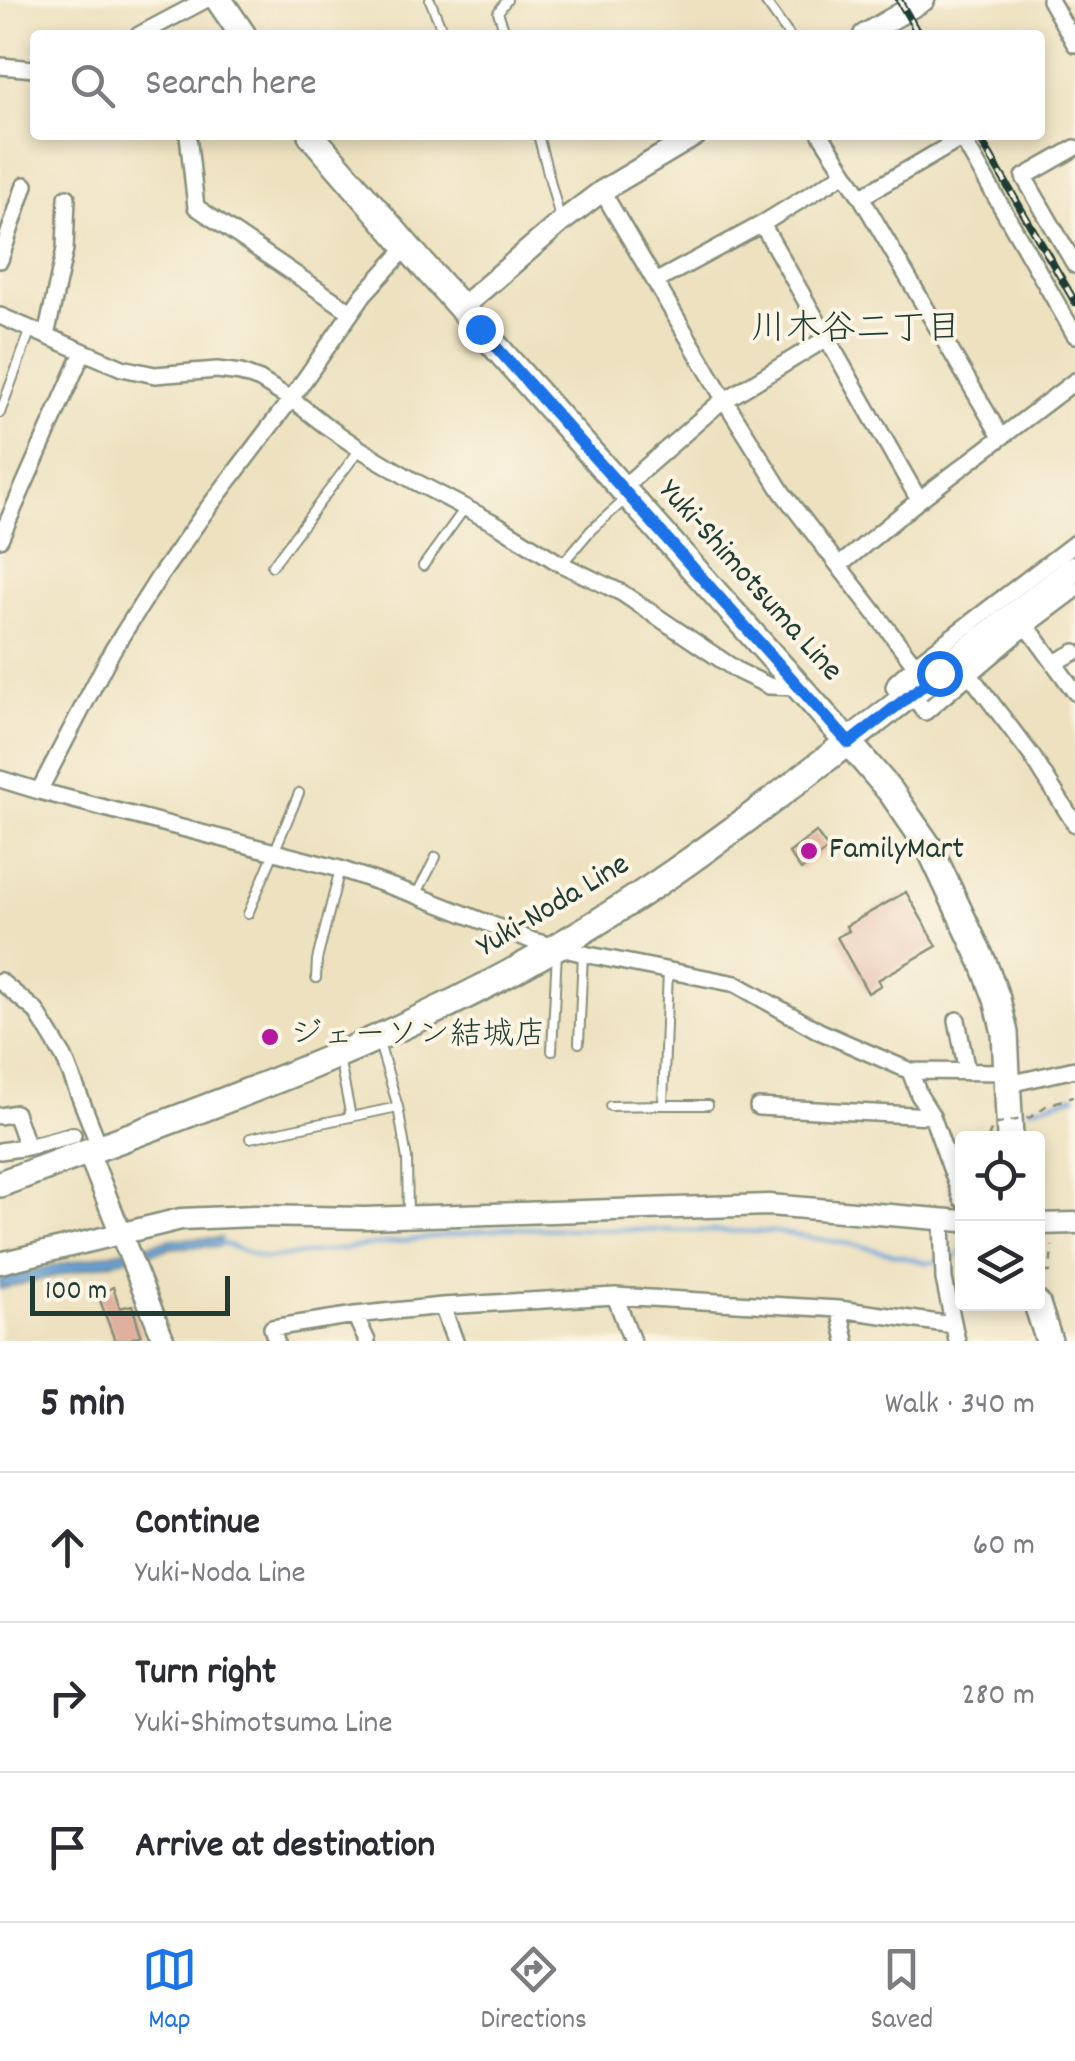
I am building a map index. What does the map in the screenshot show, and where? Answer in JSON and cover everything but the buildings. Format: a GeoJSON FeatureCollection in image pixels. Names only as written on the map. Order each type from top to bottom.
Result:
{"type":"FeatureCollection","features":[{"type":"Feature","properties":{"kind":"main road"},"geometry":{"type":"LineString","coordinates":[[219,0],[240,30]]}},
{"type":"Feature","properties":{"kind":"main road","name":"Yuki-Shimotsuma Line"},"geometry":{"type":"LineString","coordinates":[[315,140],[849,743],[910,818],[947,880],[997,999],[1005,1034],[1010,1131]]}},
{"type":"Feature","properties":{"kind":"main road","name":"Yuki-Noda Line"},"geometry":{"type":"LineString","coordinates":[[0,1184],[87,1145],[339,1056],[490,984],[557,947],[708,849],[1075,568]]}},
{"type":"Feature","properties":{"kind":"main road"},"geometry":{"type":"LineString","coordinates":[[1039,1311],[1049,1341]]}},
{"type":"Feature","properties":{"kind":"street"},"geometry":{"type":"LineString","coordinates":[[158,30],[205,0]]}},
{"type":"Feature","properties":{"kind":"street"},"geometry":{"type":"LineString","coordinates":[[873,30],[924,0]]}},
{"type":"Feature","properties":{"kind":"street"},"geometry":{"type":"LineString","coordinates":[[1050,0],[1073,34]]}},
{"type":"Feature","properties":{"kind":"street"},"geometry":{"type":"LineString","coordinates":[[0,66],[30,68]]}},
{"type":"Feature","properties":{"kind":"street"},"geometry":{"type":"LineString","coordinates":[[189,140],[196,207],[351,312]]}},
{"type":"Feature","properties":{"kind":"street"},"geometry":{"type":"LineString","coordinates":[[461,308],[602,191],[688,140]]}},
{"type":"Feature","properties":{"kind":"street"},"geometry":{"type":"LineString","coordinates":[[824,140],[1002,437]]}},
{"type":"Feature","properties":{"kind":"street"},"geometry":{"type":"LineString","coordinates":[[861,197],[959,140]]}},
{"type":"Feature","properties":{"kind":"street"},"geometry":{"type":"LineString","coordinates":[[963,140],[1075,335]]}},
{"type":"Feature","properties":{"kind":"street"},"geometry":{"type":"LineString","coordinates":[[1075,148],[1024,177],[1075,265]]}},
{"type":"Feature","properties":{"kind":"street"},"geometry":{"type":"LineString","coordinates":[[655,282],[845,173]]}},
{"type":"Feature","properties":{"kind":"street"},"geometry":{"type":"LineString","coordinates":[[0,260],[7,214],[25,186]]}},
{"type":"Feature","properties":{"kind":"street"},"geometry":{"type":"LineString","coordinates":[[602,191],[782,492],[915,664]]}},
{"type":"Feature","properties":{"kind":"street"},"geometry":{"type":"LineString","coordinates":[[38,332],[65,249],[67,197]]}},
{"type":"Feature","properties":{"kind":"street"},"geometry":{"type":"LineString","coordinates":[[762,224],[920,500]]}},
{"type":"Feature","properties":{"kind":"street"},"geometry":{"type":"LineString","coordinates":[[39,791],[112,651],[159,577],[291,400],[351,312],[407,247]]}},
{"type":"Feature","properties":{"kind":"street"},"geometry":{"type":"LineString","coordinates":[[0,316],[122,368],[156,375],[218,370],[260,380],[360,449],[562,564],[622,593],[738,670],[769,686],[798,686]]}},
{"type":"Feature","properties":{"kind":"street"},"geometry":{"type":"LineString","coordinates":[[625,492],[724,400],[827,338]]}},
{"type":"Feature","properties":{"kind":"street"},"geometry":{"type":"LineString","coordinates":[[0,539],[83,352]]}},
{"type":"Feature","properties":{"kind":"street"},"geometry":{"type":"LineString","coordinates":[[840,565],[1075,381]]}},
{"type":"Feature","properties":{"kind":"street"},"geometry":{"type":"LineString","coordinates":[[1075,543],[915,664],[894,687],[925,712],[1075,590]]}},
{"type":"Feature","properties":{"kind":"street"},"geometry":{"type":"LineString","coordinates":[[1027,626],[1075,692]]}},
{"type":"Feature","properties":{"kind":"street"},"geometry":{"type":"LineString","coordinates":[[1054,663],[1075,652]]}},
{"type":"Feature","properties":{"kind":"street"},"geometry":{"type":"LineString","coordinates":[[970,675],[1032,756],[1075,824]]}},
{"type":"Feature","properties":{"kind":"street"},"geometry":{"type":"LineString","coordinates":[[0,779],[340,869],[533,941],[736,984],[818,1032],[910,1072],[967,1072],[1009,1078],[1075,1069]]}},
{"type":"Feature","properties":{"kind":"street"},"geometry":{"type":"LineString","coordinates":[[0,981],[36,1011],[64,1057],[87,1145],[164,1341]]}},
{"type":"Feature","properties":{"kind":"street"},"geometry":{"type":"LineString","coordinates":[[957,1020],[967,1072]]}},
{"type":"Feature","properties":{"kind":"street"},"geometry":{"type":"LineString","coordinates":[[910,1072],[932,1116],[955,1180]]}},
{"type":"Feature","properties":{"kind":"street"},"geometry":{"type":"LineString","coordinates":[[758,1107],[932,1116]]}},
{"type":"Feature","properties":{"kind":"street"},"geometry":{"type":"LineString","coordinates":[[0,1116],[15,1113],[27,1148]]}},
{"type":"Feature","properties":{"kind":"street"},"geometry":{"type":"LineString","coordinates":[[0,1150],[87,1145]]}},
{"type":"Feature","properties":{"kind":"street"},"geometry":{"type":"LineString","coordinates":[[0,1262],[128,1250],[181,1219],[769,1206],[952,1221],[944,1279],[955,1333],[839,1309],[615,1296],[356,1314],[272,1328],[276,1341]]}},
{"type":"Feature","properties":{"kind":"street"},"geometry":{"type":"LineString","coordinates":[[1045,1224],[1075,1223]]}},
{"type":"Feature","properties":{"kind":"street"},"geometry":{"type":"LineString","coordinates":[[615,1296],[632,1341]]}},
{"type":"Feature","properties":{"kind":"street"},"geometry":{"type":"LineString","coordinates":[[442,1306],[455,1341]]}},
{"type":"Feature","properties":{"kind":"street"},"geometry":{"type":"LineString","coordinates":[[839,1309],[846,1341]]}},
{"type":"Feature","properties":{"kind":"street"},"geometry":{"type":"LineString","coordinates":[[356,1314],[367,1341]]}},
{"type":"Feature","properties":{"kind":"lane"},"geometry":{"type":"LineString","coordinates":[[430,0],[442,30]]}},
{"type":"Feature","properties":{"kind":"lane"},"geometry":{"type":"LineString","coordinates":[[504,30],[498,12],[506,0]]}},
{"type":"Feature","properties":{"kind":"lane"},"geometry":{"type":"LineString","coordinates":[[764,0],[785,30]]}},
{"type":"Feature","properties":{"kind":"lane"},"geometry":{"type":"LineString","coordinates":[[539,140],[561,222]]}},
{"type":"Feature","properties":{"kind":"lane"},"geometry":{"type":"LineString","coordinates":[[0,413],[38,332]]}},
{"type":"Feature","properties":{"kind":"lane"},"geometry":{"type":"LineString","coordinates":[[272,566],[360,449]]}},
{"type":"Feature","properties":{"kind":"lane"},"geometry":{"type":"LineString","coordinates":[[562,564],[625,492]]}},
{"type":"Feature","properties":{"kind":"lane"},"geometry":{"type":"LineString","coordinates":[[423,566],[465,508]]}},
{"type":"Feature","properties":{"kind":"lane"},"geometry":{"type":"LineString","coordinates":[[248,914],[299,793]]}},
{"type":"Feature","properties":{"kind":"lane"},"geometry":{"type":"LineString","coordinates":[[416,895],[436,856]]}},
{"type":"Feature","properties":{"kind":"lane"},"geometry":{"type":"LineString","coordinates":[[316,978],[340,869]]}},
{"type":"Feature","properties":{"kind":"lane"},"geometry":{"type":"LineString","coordinates":[[552,1051],[557,947]]}},
{"type":"Feature","properties":{"kind":"lane"},"geometry":{"type":"LineString","coordinates":[[579,1044],[583,954]]}},
{"type":"Feature","properties":{"kind":"lane"},"geometry":{"type":"LineString","coordinates":[[663,1105],[668,970]]}},
{"type":"Feature","properties":{"kind":"lane"},"geometry":{"type":"LineString","coordinates":[[377,1039],[398,1107],[407,1159],[408,1216]]}},
{"type":"Feature","properties":{"kind":"lane"},"geometry":{"type":"LineString","coordinates":[[339,1056],[352,1117]]}},
{"type":"Feature","properties":{"kind":"lane"},"geometry":{"type":"LineString","coordinates":[[610,1106],[708,1105]]}},
{"type":"Feature","properties":{"kind":"lane"},"geometry":{"type":"LineString","coordinates":[[250,1138],[398,1107]]}},
{"type":"Feature","properties":{"kind":"path"},"geometry":{"type":"LineString","coordinates":[[991,1131],[993,1126],[1031,1116],[1072,1096]]}},
{"type":"Feature","properties":{"kind":"path"},"geometry":{"type":"LineString","coordinates":[[1045,1272],[1050,1272],[1052,1246]]}},
{"type":"Feature","properties":{"kind":"water"},"geometry":{"type":"Polygon","coordinates":[[[221,1238],[219,1246],[174,1247],[0,1289],[0,1280],[24,1273],[174,1239],[221,1238]]]}},
{"type":"Feature","properties":{"kind":"waterway"},"geometry":{"type":"LineString","coordinates":[[1029,1109],[1075,1096]]}},
{"type":"Feature","properties":{"kind":"waterway"},"geometry":{"type":"LineString","coordinates":[[219,1242],[265,1259],[504,1228],[776,1232],[861,1246],[927,1263],[941,1261]]}},
{"type":"Feature","properties":{"kind":"waterway"},"geometry":{"type":"LineString","coordinates":[[950,1259],[955,1257]]}},
{"type":"Feature","properties":{"kind":"railway"},"geometry":{"type":"LineString","coordinates":[[899,0],[916,30]]}},
{"type":"Feature","properties":{"kind":"railway"},"geometry":{"type":"LineString","coordinates":[[981,140],[1075,302]]}},
{"type":"Feature","properties":{"kind":"place","name":"FamilyMart"},"geometry":{"type":"Point","coordinates":[809,851]}},
{"type":"Feature","properties":{"kind":"place","name":"ジェーソン結城店"},"geometry":{"type":"Point","coordinates":[270,1037]}},
{"type":"Feature","properties":{"kind":"district","name":"川木谷二丁目"},"geometry":{"type":"Point","coordinates":[856,331]}},
{"type":"Feature","properties":{"kind":"route"},"geometry":{"type":"LineString","coordinates":[[480,329],[849,743],[939,673]]}}]}
